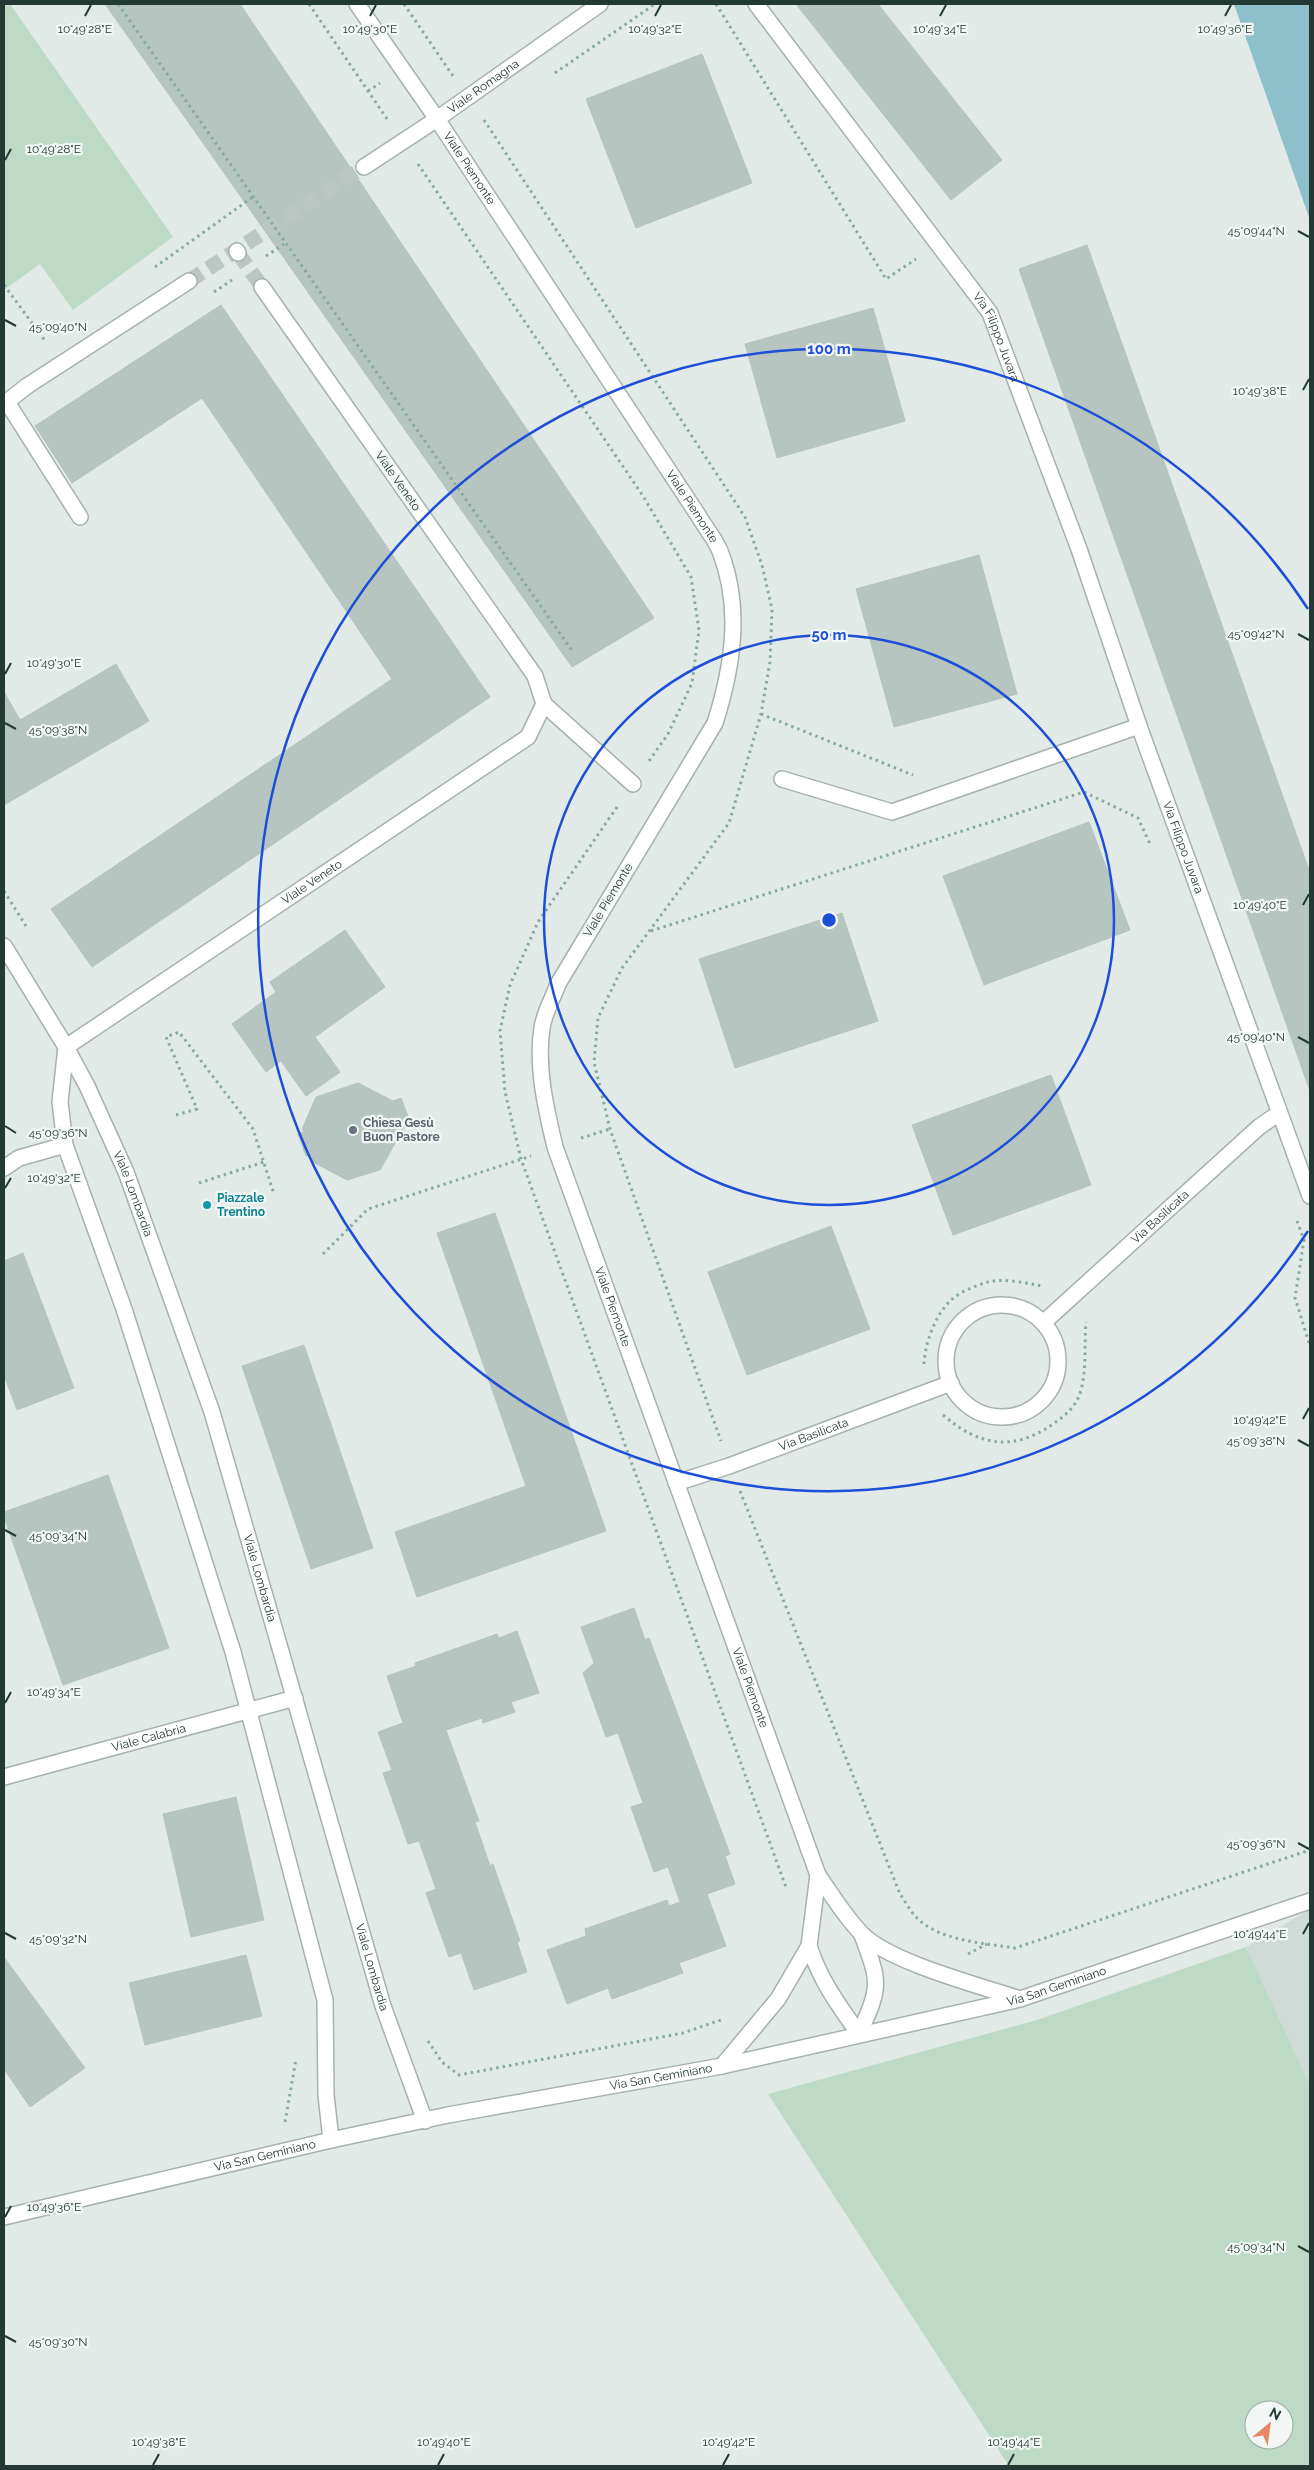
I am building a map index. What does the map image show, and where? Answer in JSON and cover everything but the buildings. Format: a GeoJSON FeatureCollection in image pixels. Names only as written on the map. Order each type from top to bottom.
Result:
{"type":"FeatureCollection","features":[{"type":"Feature","properties":{"kind":"street","name":"Viale Piemonte"},"geometry":{"type":"LineString","coordinates":[[357,4],[437,119],[698,515],[719,550],[731,588],[733,632],[728,682],[716,723],[558,984],[542,1027],[541,1056],[545,1105],[554,1147],[818,1875],[862,1935],[876,1974],[875,2000],[859,2034],[835,2002],[816,1966],[809,1946]]}},
{"type":"Feature","properties":{"kind":"street","name":"Viale Romagna"},"geometry":{"type":"LineString","coordinates":[[364,167],[437,119],[600,4]]}},
{"type":"Feature","properties":{"kind":"street","name":"Via Filippo Juvara"},"geometry":{"type":"LineString","coordinates":[[756,4],[990,313],[1079,549],[1139,726],[1223,952],[1310,1196]]}},
{"type":"Feature","properties":{"kind":"street"},"geometry":{"type":"LineString","coordinates":[[80,516],[5,403],[26,386],[189,281]]}},
{"type":"Feature","properties":{"kind":"street","name":"Viale Veneto"},"geometry":{"type":"LineString","coordinates":[[66,1047],[528,737],[544,704],[535,676],[262,286]]}},
{"type":"Feature","properties":{"kind":"street"},"geometry":{"type":"LineString","coordinates":[[544,704],[633,784]]}},
{"type":"Feature","properties":{"kind":"street"},"geometry":{"type":"LineString","coordinates":[[782,779],[892,812],[1139,726]]}},
{"type":"Feature","properties":{"kind":"street","name":"Viale Lombardia"},"geometry":{"type":"LineString","coordinates":[[4,946],[66,1047],[87,1086],[126,1172],[212,1412],[383,2006],[425,2120]]}},
{"type":"Feature","properties":{"kind":"street"},"geometry":{"type":"LineString","coordinates":[[66,1047],[60,1102],[65,1145],[124,1308],[250,1710],[325,2000],[326,2095],[331,2140]]}},
{"type":"Feature","properties":{"kind":"street","name":"Via Basilicata"},"geometry":{"type":"LineString","coordinates":[[1042,1323],[1259,1127],[1279,1113]]}},
{"type":"Feature","properties":{"kind":"street"},"geometry":{"type":"LineString","coordinates":[[4,1168],[19,1158],[65,1145]]}},
{"type":"Feature","properties":{"kind":"street"},"geometry":{"type":"LineString","coordinates":[[1008,1306],[1024,1310],[1042,1323],[1055,1343],[1057,1367],[1050,1388],[1035,1406],[1013,1416],[990,1415],[969,1406],[951,1383],[946,1367],[947,1349],[953,1333],[969,1316],[990,1307],[1008,1306]]}},
{"type":"Feature","properties":{"kind":"street","name":"Via Basilicata"},"geometry":{"type":"LineString","coordinates":[[676,1483],[730,1466],[951,1383]]}},
{"type":"Feature","properties":{"kind":"street","name":"Viale Calabria"},"geometry":{"type":"LineString","coordinates":[[4,1777],[295,1698]]}},
{"type":"Feature","properties":{"kind":"street","name":"Viale Piemonte"},"geometry":{"type":"LineString","coordinates":[[722,2066],[778,1999],[809,1946],[818,1875]]}},
{"type":"Feature","properties":{"kind":"street","name":"Via San Geminiano"},"geometry":{"type":"LineString","coordinates":[[4,2217],[331,2140],[425,2120],[722,2066],[1020,1999],[1310,1901]]}},
{"type":"Feature","properties":{"kind":"street","name":"Viale Piemonte"},"geometry":{"type":"LineString","coordinates":[[862,1935],[891,1952],[934,1971],[1020,1999]]}},
{"type":"Feature","properties":{"kind":"path"},"geometry":{"type":"LineString","coordinates":[[118,4],[253,196],[284,244],[573,652]]}},
{"type":"Feature","properties":{"kind":"path"},"geometry":{"type":"LineString","coordinates":[[310,4],[643,496],[691,577],[699,630],[692,683],[668,734],[538,922],[510,985],[500,1031],[505,1092],[521,1160],[788,1895]]}},
{"type":"Feature","properties":{"kind":"path"},"geometry":{"type":"LineString","coordinates":[[404,4],[485,121],[745,517],[762,565],[772,609],[770,662],[761,714],[729,823],[622,968],[598,1018],[594,1062],[610,1129],[730,1466],[900,1894],[916,1917],[936,1931],[967,1940],[1015,1948],[1310,1850]]}},
{"type":"Feature","properties":{"kind":"path"},"geometry":{"type":"LineString","coordinates":[[550,76],[655,4]]}},
{"type":"Feature","properties":{"kind":"path"},"geometry":{"type":"LineString","coordinates":[[716,4],[886,279],[921,256]]}},
{"type":"Feature","properties":{"kind":"path"},"geometry":{"type":"LineString","coordinates":[[485,121],[493,116]]}},
{"type":"Feature","properties":{"kind":"path"},"geometry":{"type":"LineString","coordinates":[[172,255],[253,196]]}},
{"type":"Feature","properties":{"kind":"path"},"geometry":{"type":"LineString","coordinates":[[263,258],[284,244]]}},
{"type":"Feature","properties":{"kind":"path"},"geometry":{"type":"LineString","coordinates":[[4,285],[62,364]]}},
{"type":"Feature","properties":{"kind":"path"},"geometry":{"type":"LineString","coordinates":[[761,714],[918,777]]}},
{"type":"Feature","properties":{"kind":"path"},"geometry":{"type":"LineString","coordinates":[[650,931],[1084,792],[1138,818],[1150,845]]}},
{"type":"Feature","properties":{"kind":"path"},"geometry":{"type":"LineString","coordinates":[[176,1115],[197,1109],[166,1037],[180,1032],[253,1129],[274,1194]]}},
{"type":"Feature","properties":{"kind":"path"},"geometry":{"type":"LineString","coordinates":[[323,1254],[368,1209],[521,1160],[554,1147]]}},
{"type":"Feature","properties":{"kind":"path"},"geometry":{"type":"LineString","coordinates":[[199,1183],[264,1162]]}},
{"type":"Feature","properties":{"kind":"path"},"geometry":{"type":"LineString","coordinates":[[1295,1215],[1304,1240],[1295,1298],[1310,1346]]}},
{"type":"Feature","properties":{"kind":"path"},"geometry":{"type":"LineString","coordinates":[[924,1368],[924,1350],[936,1321],[950,1301],[962,1293],[989,1282],[1017,1281],[1049,1288]]}},
{"type":"Feature","properties":{"kind":"path"},"geometry":{"type":"LineString","coordinates":[[938,1410],[963,1431],[978,1438],[1000,1442],[1023,1441],[1038,1434],[1070,1412],[1081,1391],[1086,1355],[1087,1313]]}},
{"type":"Feature","properties":{"kind":"path"},"geometry":{"type":"LineString","coordinates":[[459,2075],[683,2033],[733,2016]]}},
{"type":"Feature","properties":{"kind":"path"},"geometry":{"type":"LineString","coordinates":[[280,2152],[296,2058]]}},
{"type":"Feature","properties":{"kind":"shaded area"},"geometry":{"type":"Polygon","coordinates":[[[1310,1909],[1310,2085],[1246,1947],[1310,1909]]]}},
{"type":"Feature","properties":{"kind":"green space"},"geometry":{"type":"Polygon","coordinates":[[[4,4],[10,4],[173,237],[73,310],[40,264],[4,290],[4,4]]]}},
{"type":"Feature","properties":{"kind":"green space"},"geometry":{"type":"Polygon","coordinates":[[[1246,1947],[1310,2085],[1310,2466],[1009,2466],[768,2094],[1037,2020],[1246,1947]]]}},
{"type":"Feature","properties":{"kind":"water"},"geometry":{"type":"Polygon","coordinates":[[[1234,4],[1310,4],[1310,220],[1234,4]]]}},
{"type":"Feature","properties":{"kind":"tunnel"},"geometry":{"type":"LineString","coordinates":[[189,281],[364,167]]}},
{"type":"Feature","properties":{"kind":"tunnel"},"geometry":{"type":"LineString","coordinates":[[238,253],[262,287]]}},
{"type":"Feature","properties":{"kind":"place","name":"Chiesa Gesù Buon Pastore"},"geometry":{"type":"Point","coordinates":[353,1130]}},
{"type":"Feature","properties":{"kind":"place","name":"Piazzale Trentino"},"geometry":{"type":"Point","coordinates":[207,1205]}}]}
